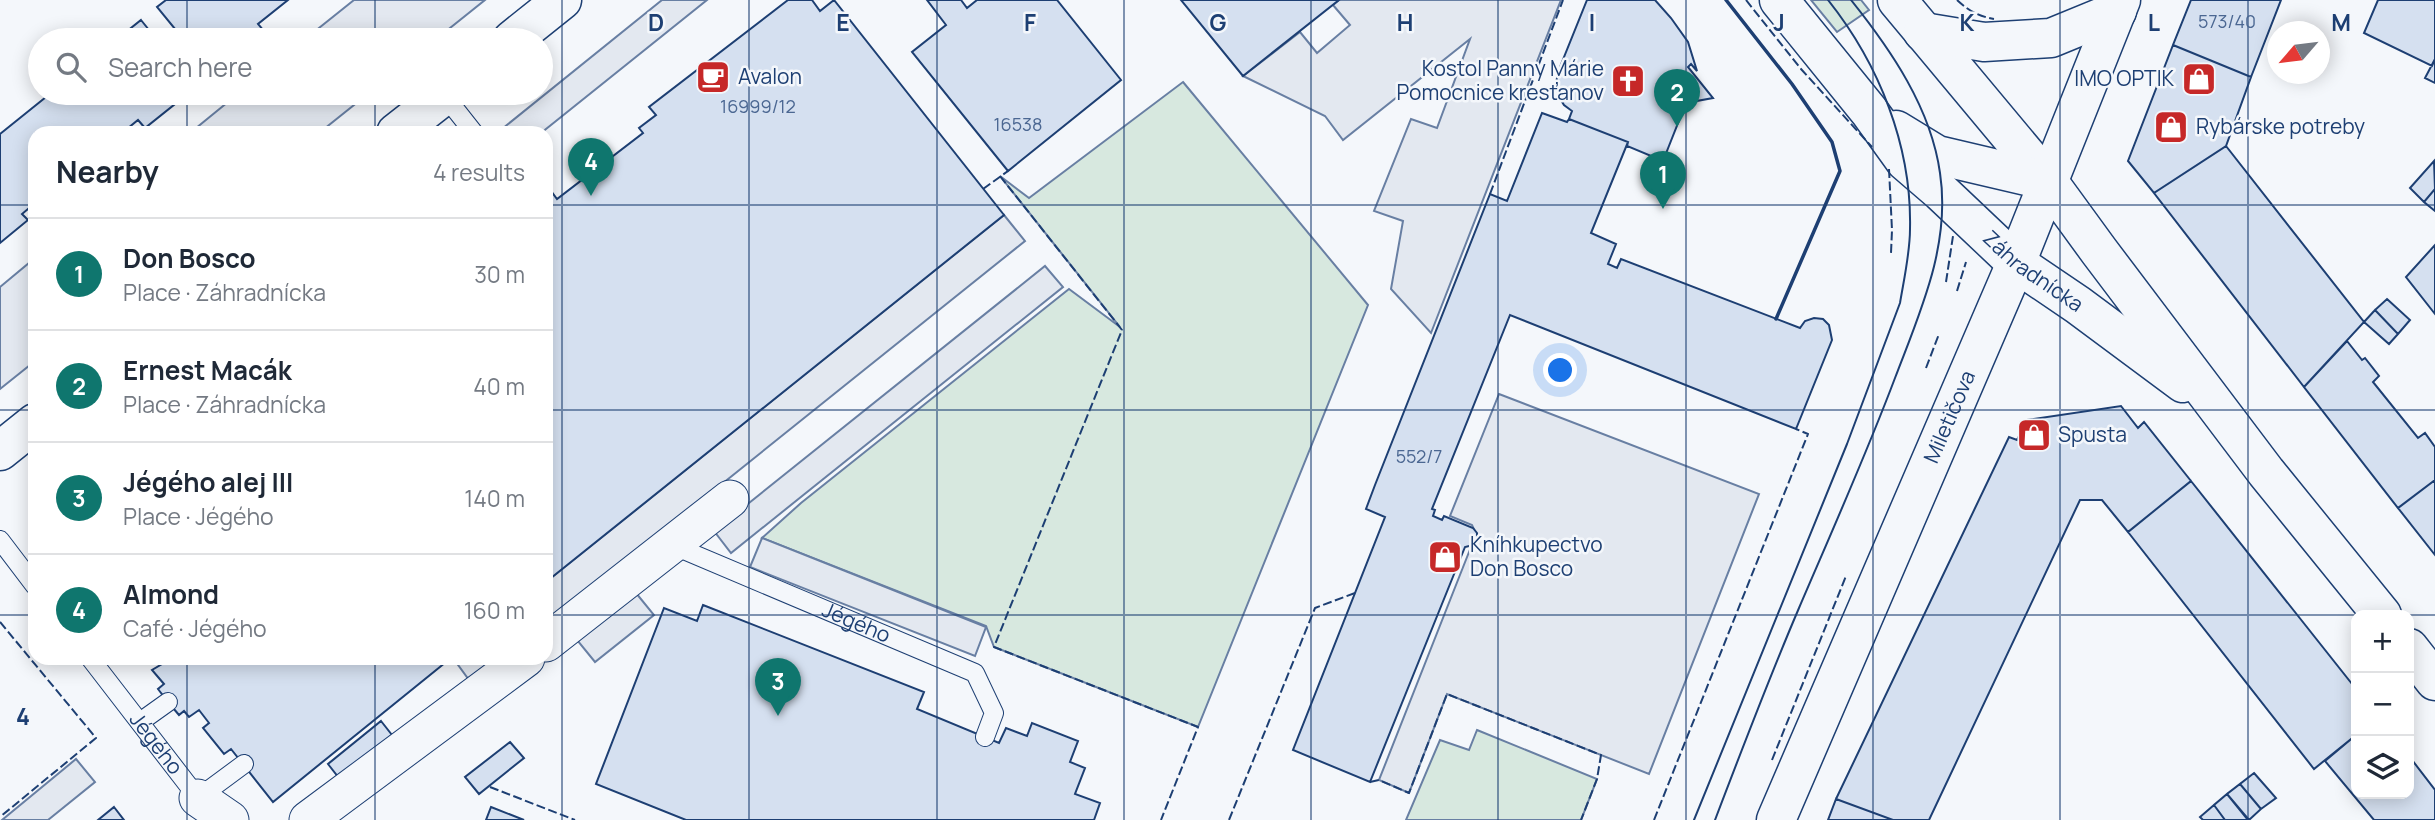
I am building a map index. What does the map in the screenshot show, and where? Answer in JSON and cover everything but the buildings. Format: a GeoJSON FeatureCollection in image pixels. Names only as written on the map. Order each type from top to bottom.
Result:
{"type":"FeatureCollection","features":[{"type":"Feature","properties":{"kind":"street"},"geometry":{"type":"LineString","coordinates":[[527,28],[562,0]]}},
{"type":"Feature","properties":{"kind":"street","name":"Záhradnícka"},"geometry":{"type":"LineString","coordinates":[[1779,0],[1869,111],[1905,162],[1951,201],[2015,263],[2078,305],[2218,410]]}},
{"type":"Feature","properties":{"kind":"street","name":"Záhradnícka"},"geometry":{"type":"LineString","coordinates":[[1897,0],[2048,180],[2218,410],[2378,610]]}},
{"type":"Feature","properties":{"kind":"street","name":"Miletičova"},"geometry":{"type":"LineString","coordinates":[[1923,32],[1984,43],[2051,38],[2119,5]]}},
{"type":"Feature","properties":{"kind":"street","name":"Miletičova"},"geometry":{"type":"LineString","coordinates":[[1776,820],[2015,263],[2119,5]]}},
{"type":"Feature","properties":{"kind":"street"},"geometry":{"type":"LineString","coordinates":[[405,126],[431,105]]}},
{"type":"Feature","properties":{"kind":"street","name":"Záhradnícka"},"geometry":{"type":"LineString","coordinates":[[1869,111],[1937,155],[2048,180]]}},
{"type":"Feature","properties":{"kind":"street"},"geometry":{"type":"LineString","coordinates":[[0,451],[28,429]]}},
{"type":"Feature","properties":{"kind":"street"},"geometry":{"type":"LineString","coordinates":[[553,638],[730,499]]}},
{"type":"Feature","properties":{"kind":"street"},"geometry":{"type":"LineString","coordinates":[[2414,654],[2435,681]]}},
{"type":"Feature","properties":{"kind":"street"},"geometry":{"type":"LineString","coordinates":[[308,820],[517,665]]}},
{"type":"Feature","properties":{"kind":"street","name":"Jégého"},"geometry":{"type":"LineString","coordinates":[[198,798],[230,820]]}},
{"type":"Feature","properties":{"kind":"lane"},"geometry":{"type":"LineString","coordinates":[[453,105],[469,126]]}},
{"type":"Feature","properties":{"kind":"lane"},"geometry":{"type":"LineString","coordinates":[[0,540],[28,577]]}},
{"type":"Feature","properties":{"kind":"lane","name":"Jégého"},"geometry":{"type":"LineString","coordinates":[[672,545],[975,673],[994,713],[985,737]]}},
{"type":"Feature","properties":{"kind":"lane","name":"Jégého"},"geometry":{"type":"LineString","coordinates":[[95,665],[198,798]]}},
{"type":"Feature","properties":{"kind":"lane"},"geometry":{"type":"LineString","coordinates":[[140,722],[168,702]]}},
{"type":"Feature","properties":{"kind":"lane"},"geometry":{"type":"LineString","coordinates":[[198,798],[244,764]]}},
{"type":"Feature","properties":{"kind":"shaded area"},"geometry":{"type":"Polygon","coordinates":[[[354,0],[485,0],[450,28],[319,28],[354,0]]]}},
{"type":"Feature","properties":{"kind":"shaded area"},"geometry":{"type":"Polygon","coordinates":[[[662,0],[707,0],[550,126],[506,126],[532,105],[553,105],[553,88],[662,0]]]}},
{"type":"Feature","properties":{"kind":"shaded area"},"geometry":{"type":"Polygon","coordinates":[[[1339,0],[1561,0],[1431,333],[1391,289],[1403,221],[1374,211],[1411,119],[1437,128],[1470,39],[1343,140],[1325,116],[1243,76],[1300,32],[1317,53],[1350,25],[1333,5],[1339,0]]]}},
{"type":"Feature","properties":{"kind":"shaded area"},"geometry":{"type":"Polygon","coordinates":[[[1811,0],[1861,0],[1869,10],[1837,32],[1811,0]]]}},
{"type":"Feature","properties":{"kind":"shaded area"},"geometry":{"type":"Polygon","coordinates":[[[1183,82],[1368,305],[1198,727],[994,647],[986,626],[762,538],[801,503],[1069,289],[1120,327],[1000,176],[1029,198],[1183,82]]]}},
{"type":"Feature","properties":{"kind":"shaded area"},"geometry":{"type":"Polygon","coordinates":[[[224,105],[354,105],[328,126],[199,126],[224,105]]]}},
{"type":"Feature","properties":{"kind":"shaded area"},"geometry":{"type":"Polygon","coordinates":[[[1004,215],[1025,241],[553,619],[553,576],[1004,215]]]}},
{"type":"Feature","properties":{"kind":"shaded area"},"geometry":{"type":"Polygon","coordinates":[[[28,264],[28,367],[0,389],[0,287],[28,264]]]}},
{"type":"Feature","properties":{"kind":"shaded area"},"geometry":{"type":"Polygon","coordinates":[[[1045,266],[1063,287],[731,553],[714,531],[1045,266]]]}},
{"type":"Feature","properties":{"kind":"shaded area"},"geometry":{"type":"Polygon","coordinates":[[[1499,394],[1759,494],[1649,774],[1447,694],[1409,793],[1379,780],[1471,547],[1479,540],[1472,525],[1450,516],[1499,394]]]}},
{"type":"Feature","properties":{"kind":"shaded area"},"geometry":{"type":"Polygon","coordinates":[[[762,538],[986,627],[975,656],[750,567],[762,538]]]}},
{"type":"Feature","properties":{"kind":"shaded area"},"geometry":{"type":"Polygon","coordinates":[[[636,593],[654,615],[595,662],[577,640],[636,593]]]}},
{"type":"Feature","properties":{"kind":"shaded area"},"geometry":{"type":"Polygon","coordinates":[[[458,665],[495,665],[472,684],[458,665]]]}},
{"type":"Feature","properties":{"kind":"shaded area"},"geometry":{"type":"Polygon","coordinates":[[[1477,730],[1597,779],[1581,820],[1406,820],[1440,740],[1469,750],[1477,730]]]}},
{"type":"Feature","properties":{"kind":"shaded area"},"geometry":{"type":"Polygon","coordinates":[[[76,759],[95,782],[48,820],[2,820],[76,759]]]}},
{"type":"Feature","properties":{"kind":"tram line"},"geometry":{"type":"LineString","coordinates":[[1694,820],[1847,444],[1900,303],[1910,238],[1909,198],[1898,137],[1889,107],[1863,51],[1828,0]]}},
{"type":"Feature","properties":{"kind":"tram line"},"geometry":{"type":"LineString","coordinates":[[1715,820],[1777,661],[1884,407],[1923,303],[1937,252],[1942,200],[1940,173],[1928,126],[1907,81],[1881,39],[1851,0]]}},
{"type":"Feature","properties":{"kind":"fence"},"geometry":{"type":"LineString","coordinates":[[1490,194],[1563,0]]}},
{"type":"Feature","properties":{"kind":"fence"},"geometry":{"type":"LineString","coordinates":[[1746,0],[1801,69],[1872,147]]}},
{"type":"Feature","properties":{"kind":"fence"},"geometry":{"type":"LineString","coordinates":[[1957,0],[1974,12],[1994,19]]}},
{"type":"Feature","properties":{"kind":"fence"},"geometry":{"type":"LineString","coordinates":[[1889,169],[1891,253]]}},
{"type":"Feature","properties":{"kind":"fence"},"geometry":{"type":"LineString","coordinates":[[983,189],[1008,171]]}},
{"type":"Feature","properties":{"kind":"fence"},"geometry":{"type":"LineString","coordinates":[[1000,176],[1122,330],[994,647],[1198,727],[1161,820]]}},
{"type":"Feature","properties":{"kind":"fence"},"geometry":{"type":"LineString","coordinates":[[1946,282],[1953,236]]}},
{"type":"Feature","properties":{"kind":"fence"},"geometry":{"type":"LineString","coordinates":[[1957,291],[1966,262]]}},
{"type":"Feature","properties":{"kind":"fence"},"geometry":{"type":"LineString","coordinates":[[1926,368],[1939,334]]}},
{"type":"Feature","properties":{"kind":"fence"},"geometry":{"type":"LineString","coordinates":[[1654,820],[1808,434],[1796,429]]}},
{"type":"Feature","properties":{"kind":"fence"},"geometry":{"type":"LineString","coordinates":[[1772,760],[1846,576]]}},
{"type":"Feature","properties":{"kind":"fence"},"geometry":{"type":"LineString","coordinates":[[1229,820],[1315,608],[1355,593]]}},
{"type":"Feature","properties":{"kind":"fence"},"geometry":{"type":"LineString","coordinates":[[0,622],[28,656]]}},
{"type":"Feature","properties":{"kind":"fence"},"geometry":{"type":"LineString","coordinates":[[0,817],[96,738],[36,665]]}},
{"type":"Feature","properties":{"kind":"fence"},"geometry":{"type":"LineString","coordinates":[[1370,782],[1379,780],[1409,793],[1447,694],[1601,755],[1597,779],[1581,820]]}},
{"type":"Feature","properties":{"kind":"fence"},"geometry":{"type":"LineString","coordinates":[[490,787],[575,820]]}},
{"type":"Feature","properties":{"kind":"wall"},"geometry":{"type":"LineString","coordinates":[[1726,0],[1792,84],[1832,142],[1840,171],[1776,319]]}},
{"type":"Feature","properties":{"kind":"place","name":"Avalon"},"geometry":{"type":"Point","coordinates":[713,77]}},
{"type":"Feature","properties":{"kind":"place","name":"IMO OPTIK"},"geometry":{"type":"Point","coordinates":[2199,79]}},
{"type":"Feature","properties":{"kind":"place","name":"Kostol Panny Márie Pomocnice kresťanov"},"geometry":{"type":"Point","coordinates":[1628,81]}},
{"type":"Feature","properties":{"kind":"place","name":"Ernest Macák"},"geometry":{"type":"Point","coordinates":[1677,127]}},
{"type":"Feature","properties":{"kind":"place","name":"Rybárske potreby"},"geometry":{"type":"Point","coordinates":[2171,127]}},
{"type":"Feature","properties":{"kind":"place","name":"Almond"},"geometry":{"type":"Point","coordinates":[591,196]}},
{"type":"Feature","properties":{"kind":"place","name":"Don Bosco"},"geometry":{"type":"Point","coordinates":[1663,209]}},
{"type":"Feature","properties":{"kind":"place","name":"Spusta"},"geometry":{"type":"Point","coordinates":[2034,435]}},
{"type":"Feature","properties":{"kind":"place","name":"Kníhkupectvo Don Bosco"},"geometry":{"type":"Point","coordinates":[1445,557]}},
{"type":"Feature","properties":{"kind":"place","name":"Jégého alej III"},"geometry":{"type":"Point","coordinates":[778,716]}}]}
